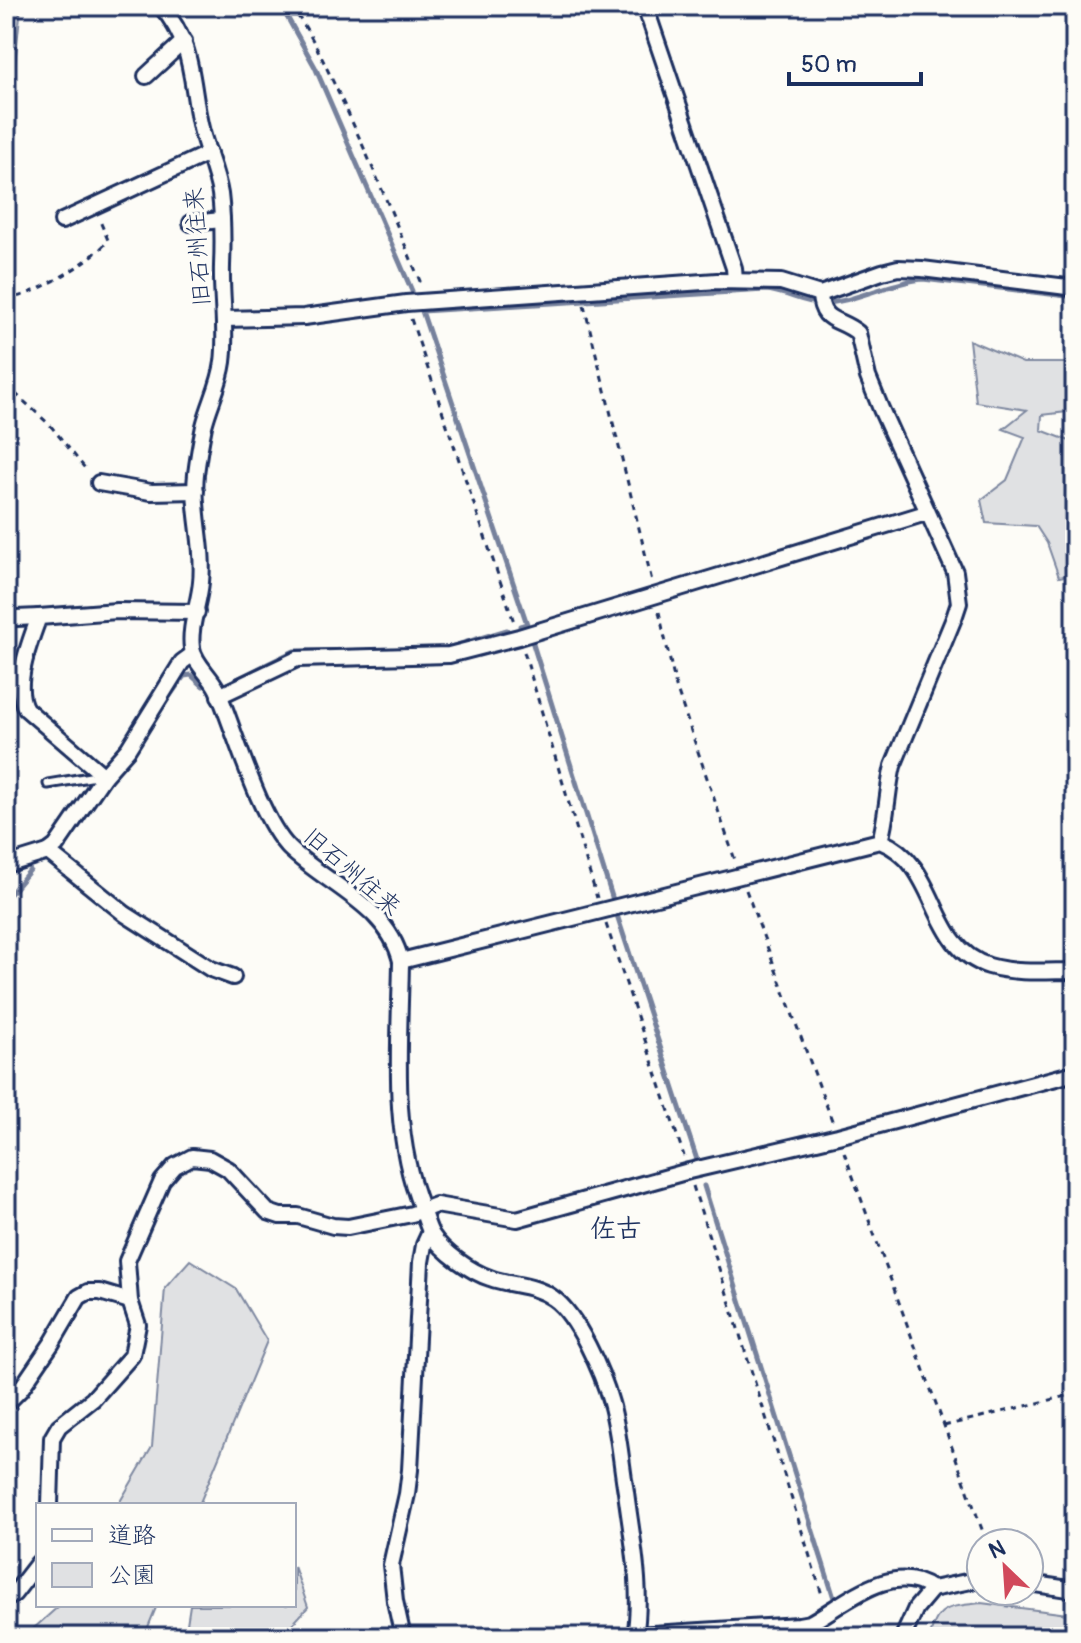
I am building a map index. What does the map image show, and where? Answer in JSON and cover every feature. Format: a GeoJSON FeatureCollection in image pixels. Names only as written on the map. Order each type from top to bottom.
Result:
{"type":"FeatureCollection","features":[{"type":"Feature","properties":{"kind":"street","name":"旧石州往来"},"geometry":{"type":"LineString","coordinates":[[161,6],[174,21],[184,41],[201,130],[220,193],[222,220],[223,362],[218,387],[204,425],[196,491],[202,559],[191,640],[193,654],[215,685],[266,812],[278,834],[290,848],[375,915],[390,933],[401,961]]}},
{"type":"Feature","properties":{"kind":"street"},"geometry":{"type":"LineString","coordinates":[[645,6],[734,268],[735,281]]}},
{"type":"Feature","properties":{"kind":"street"},"geometry":{"type":"LineString","coordinates":[[146,76],[184,41]]}},
{"type":"Feature","properties":{"kind":"street"},"geometry":{"type":"LineString","coordinates":[[62,221],[209,153]]}},
{"type":"Feature","properties":{"kind":"street"},"geometry":{"type":"LineString","coordinates":[[191,223],[222,220]]}},
{"type":"Feature","properties":{"kind":"street"},"geometry":{"type":"LineString","coordinates":[[820,300],[898,268],[1075,288]]}},
{"type":"Feature","properties":{"kind":"street"},"geometry":{"type":"LineString","coordinates":[[225,319],[304,317],[428,301],[735,281],[781,282],[820,300],[825,315],[858,333],[868,377],[926,513],[955,572],[959,603],[900,744],[888,790],[886,822],[880,841]]}},
{"type":"Feature","properties":{"kind":"street"},"geometry":{"type":"LineString","coordinates":[[99,483],[151,492],[196,491]]}},
{"type":"Feature","properties":{"kind":"street"},"geometry":{"type":"LineString","coordinates":[[219,696],[297,659],[449,655],[519,637],[926,513]]}},
{"type":"Feature","properties":{"kind":"street"},"geometry":{"type":"LineString","coordinates":[[16,618],[117,611],[197,612]]}},
{"type":"Feature","properties":{"kind":"street"},"geometry":{"type":"LineString","coordinates":[[39,617],[24,661],[22,703],[104,776]]}},
{"type":"Feature","properties":{"kind":"street"},"geometry":{"type":"LineString","coordinates":[[6,865],[48,852],[56,846],[104,776],[128,749],[182,662],[193,654]]}},
{"type":"Feature","properties":{"kind":"street"},"geometry":{"type":"LineString","coordinates":[[932,1589],[924,1583],[905,1578],[880,1583],[810,1623],[636,1636],[637,1571],[617,1431],[611,1401],[584,1337],[563,1305],[549,1295],[524,1285],[490,1278],[447,1250],[430,1232],[411,1182],[401,1135],[401,961],[880,841],[892,846],[915,866],[946,930],[973,959],[1017,972],[1075,971]]}},
{"type":"Feature","properties":{"kind":"street"},"geometry":{"type":"LineString","coordinates":[[48,852],[125,914],[211,969],[233,977]]}},
{"type":"Feature","properties":{"kind":"street"},"geometry":{"type":"LineString","coordinates":[[50,1503],[52,1438],[59,1426],[93,1399],[132,1355],[138,1325],[130,1301],[127,1261],[162,1181],[175,1166],[192,1157],[210,1159],[228,1169],[268,1212],[280,1216],[298,1216],[348,1227],[436,1205],[517,1219],[689,1171],[838,1136],[1075,1073]]}},
{"type":"Feature","properties":{"kind":"street"},"geometry":{"type":"LineString","coordinates":[[403,1637],[391,1565],[407,1494],[421,1262],[430,1232]]}},
{"type":"Feature","properties":{"kind":"street"},"geometry":{"type":"LineString","coordinates":[[6,1404],[20,1390],[79,1297],[88,1292],[100,1292],[130,1301]]}},
{"type":"Feature","properties":{"kind":"street"},"geometry":{"type":"LineString","coordinates":[[6,1598],[14,1594],[36,1566]]}},
{"type":"Feature","properties":{"kind":"street"},"geometry":{"type":"LineString","coordinates":[[903,1637],[916,1608],[932,1589],[965,1582]]}},
{"type":"Feature","properties":{"kind":"street"},"geometry":{"type":"LineString","coordinates":[[1045,1585],[1075,1590]]}},
{"type":"Feature","properties":{"kind":"lane"},"geometry":{"type":"LineString","coordinates":[[48,784],[96,774],[104,776]]}},
{"type":"Feature","properties":{"kind":"path"},"geometry":{"type":"LineString","coordinates":[[290,6],[307,31],[366,150],[428,301]]}},
{"type":"Feature","properties":{"kind":"path"},"geometry":{"type":"LineString","coordinates":[[6,311],[15,300],[35,292],[107,244],[107,236],[92,207]]}},
{"type":"Feature","properties":{"kind":"path"},"geometry":{"type":"LineString","coordinates":[[6,298],[15,300]]}},
{"type":"Feature","properties":{"kind":"path"},"geometry":{"type":"LineString","coordinates":[[406,303],[519,637],[601,910],[689,1171],[828,1613]]}},
{"type":"Feature","properties":{"kind":"path"},"geometry":{"type":"LineString","coordinates":[[584,305],[676,687],[740,875],[981,1527]]}},
{"type":"Feature","properties":{"kind":"path"},"geometry":{"type":"LineString","coordinates":[[6,385],[50,425],[99,483]]}},
{"type":"Feature","properties":{"kind":"path"},"geometry":{"type":"LineString","coordinates":[[944,1426],[1075,1394]]}},
{"type":"Feature","properties":{"kind":"green space"},"geometry":{"type":"Polygon","coordinates":[[[6,6],[21,6],[6,152],[6,6]]]}},
{"type":"Feature","properties":{"kind":"green space"},"geometry":{"type":"Polygon","coordinates":[[[969,340],[1023,363],[1075,363],[1075,411],[1042,415],[1041,430],[1075,443],[1075,503],[1066,503],[1069,575],[1059,577],[1047,543],[1036,526],[986,523],[981,500],[1007,480],[1025,437],[1003,429],[1027,410],[976,402],[969,340]]]}},
{"type":"Feature","properties":{"kind":"green space"},"geometry":{"type":"Polygon","coordinates":[[[190,1260],[236,1289],[267,1341],[200,1503],[119,1503],[152,1447],[165,1288],[190,1260]]]}},
{"type":"Feature","properties":{"kind":"green space"},"geometry":{"type":"Polygon","coordinates":[[[296,1572],[308,1607],[281,1637],[185,1637],[190,1607],[296,1607],[296,1572]]]}},
{"type":"Feature","properties":{"kind":"green space"},"geometry":{"type":"Polygon","coordinates":[[[58,1607],[156,1607],[144,1637],[24,1637],[58,1607]]]}},
{"type":"Feature","properties":{"kind":"green space"},"geometry":{"type":"Polygon","coordinates":[[[954,1607],[1012,1607],[1075,1615],[1075,1637],[930,1637],[941,1613],[954,1607]]]}},
{"type":"Feature","properties":{"kind":"waterway"},"geometry":{"type":"LineString","coordinates":[[281,6],[315,67],[412,291]]}},
{"type":"Feature","properties":{"kind":"waterway"},"geometry":{"type":"LineString","coordinates":[[520,626],[527,624],[422,311],[765,290],[813,302],[832,302],[923,279],[1075,297]]}},
{"type":"Feature","properties":{"kind":"waterway"},"geometry":{"type":"LineString","coordinates":[[444,649],[507,630]]}},
{"type":"Feature","properties":{"kind":"waterway"},"geometry":{"type":"LineString","coordinates":[[532,641],[613,900]]}},
{"type":"Feature","properties":{"kind":"waterway"},"geometry":{"type":"LineString","coordinates":[[223,686],[294,651],[378,650]]}},
{"type":"Feature","properties":{"kind":"waterway"},"geometry":{"type":"LineString","coordinates":[[162,707],[184,676],[191,675],[203,686]]}},
{"type":"Feature","properties":{"kind":"waterway"},"geometry":{"type":"LineString","coordinates":[[6,899],[30,870]]}},
{"type":"Feature","properties":{"kind":"waterway"},"geometry":{"type":"LineString","coordinates":[[617,915],[699,1166]]}},
{"type":"Feature","properties":{"kind":"waterway"},"geometry":{"type":"LineString","coordinates":[[704,1186],[834,1598]]}},
{"type":"Feature","properties":{"kind":"district","name":"佐古"},"geometry":{"type":"Point","coordinates":[616,1229]}}]}
